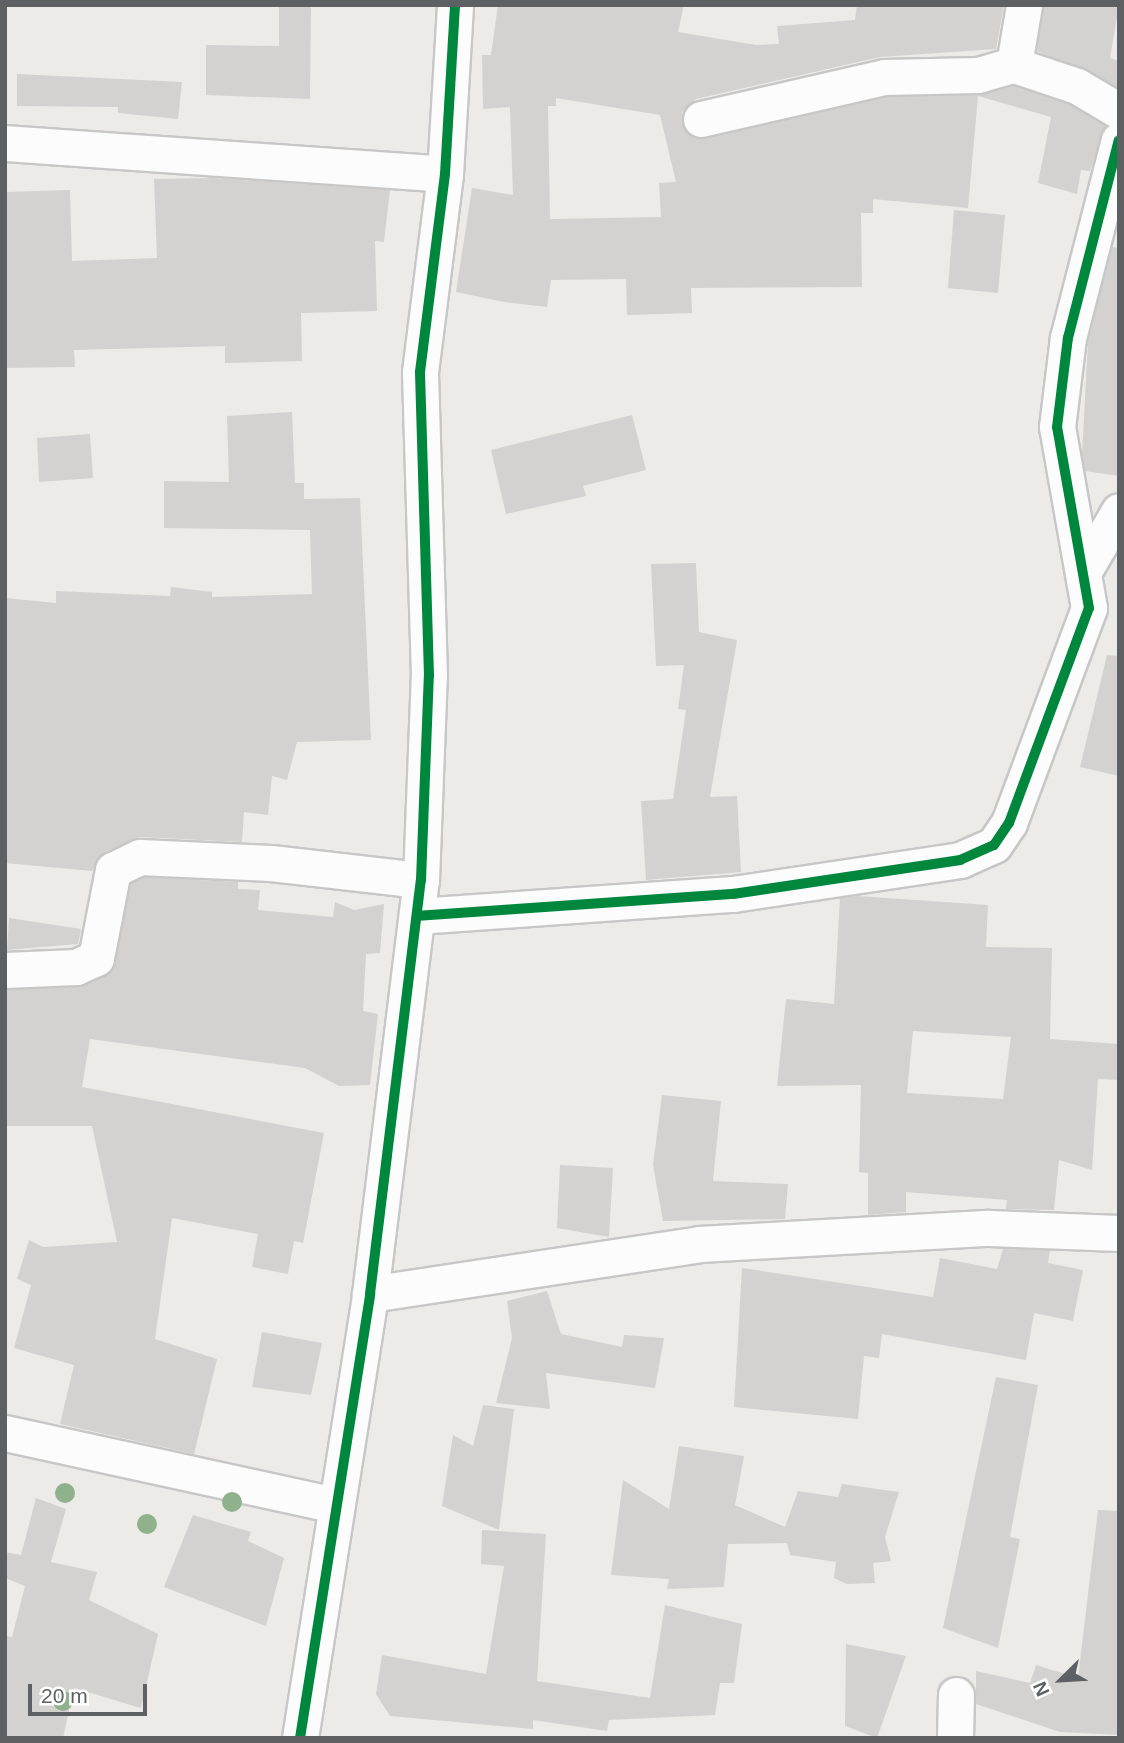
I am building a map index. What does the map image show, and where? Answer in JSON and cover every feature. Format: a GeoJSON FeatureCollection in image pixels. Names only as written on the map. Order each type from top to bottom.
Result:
{"type":"FeatureCollection","features":[{"type":"Feature","properties":{"kind":"street"},"geometry":{"type":"LineString","coordinates":[[300,1738],[334,1506],[370,1294],[421,880],[429,676],[420,372],[444,174],[455,5]]}},
{"type":"Feature","properties":{"kind":"street"},"geometry":{"type":"LineString","coordinates":[[1014,65],[1024,5]]}},
{"type":"Feature","properties":{"kind":"street"},"geometry":{"type":"LineString","coordinates":[[701,119],[884,77],[978,75],[1014,65],[1077,86],[1119,111]]}},
{"type":"Feature","properties":{"kind":"street"},"geometry":{"type":"LineString","coordinates":[[417,916],[733,894],[980,855],[1009,823],[1088,608],[1085,569],[1058,427],[1068,338],[1119,140]]}},
{"type":"Feature","properties":{"kind":"street"},"geometry":{"type":"LineString","coordinates":[[5,144],[444,174]]}},
{"type":"Feature","properties":{"kind":"street"},"geometry":{"type":"LineString","coordinates":[[1085,569],[1119,511]]}},
{"type":"Feature","properties":{"kind":"street"},"geometry":{"type":"LineString","coordinates":[[5,970],[76,967],[96,958],[113,870],[140,857],[271,863],[421,880]]}},
{"type":"Feature","properties":{"kind":"street"},"geometry":{"type":"LineString","coordinates":[[370,1294],[580,1257],[699,1244],[989,1228],[1119,1233]]}},
{"type":"Feature","properties":{"kind":"street"},"geometry":{"type":"LineString","coordinates":[[5,1433],[334,1506]]}},
{"type":"Feature","properties":{"kind":"street"},"geometry":{"type":"LineString","coordinates":[[955,1738],[956,1695]]}},
{"type":"Feature","properties":{"kind":"building"},"geometry":{"type":"Polygon","coordinates":[[[279,5],[311,5],[310,99],[206,95],[206,45],[279,46],[279,5]]]}},
{"type":"Feature","properties":{"kind":"building"},"geometry":{"type":"Polygon","coordinates":[[[498,5],[684,5],[678,32],[756,45],[779,44],[777,26],[855,20],[857,5],[1004,5],[996,49],[880,57],[696,99],[682,112],[682,124],[694,138],[705,139],[886,97],[979,95],[1013,86],[1069,104],[1105,126],[1090,171],[1081,170],[1077,194],[1038,183],[1051,117],[978,96],[968,208],[873,199],[873,213],[861,213],[862,287],[691,288],[692,313],[627,315],[626,279],[551,280],[547,307],[456,292],[472,188],[513,195],[510,107],[483,109],[482,55],[491,55],[498,5]],[[556,98],[556,106],[548,106],[550,219],[661,217],[659,183],[676,182],[660,115],[556,98]]]}},
{"type":"Feature","properties":{"kind":"building"},"geometry":{"type":"Polygon","coordinates":[[[1044,5],[1119,5],[1110,58],[1119,61],[1119,87],[1037,51],[1044,5]]]}},
{"type":"Feature","properties":{"kind":"building"},"geometry":{"type":"Polygon","coordinates":[[[17,74],[182,82],[178,119],[118,113],[118,107],[17,106],[17,74]]]}},
{"type":"Feature","properties":{"kind":"building"},"geometry":{"type":"Polygon","coordinates":[[[213,178],[390,190],[384,242],[375,241],[377,311],[301,313],[302,361],[225,363],[225,346],[74,350],[75,367],[5,368],[5,192],[70,190],[72,261],[157,258],[154,179],[213,178]]]}},
{"type":"Feature","properties":{"kind":"building"},"geometry":{"type":"Polygon","coordinates":[[[954,210],[1005,215],[998,293],[948,288],[954,210]]]}},
{"type":"Feature","properties":{"kind":"building"},"geometry":{"type":"Polygon","coordinates":[[[1112,247],[1119,248],[1119,476],[1085,471],[1082,455],[1088,342],[1112,247]]]}},
{"type":"Feature","properties":{"kind":"building"},"geometry":{"type":"Polygon","coordinates":[[[292,412],[295,483],[304,483],[304,499],[360,498],[371,740],[297,742],[287,780],[272,776],[268,815],[244,812],[242,842],[140,837],[104,852],[92,871],[5,863],[5,598],[56,603],[56,591],[170,596],[171,587],[212,592],[212,597],[312,594],[310,530],[164,528],[164,481],[229,482],[227,416],[292,412]]]}},
{"type":"Feature","properties":{"kind":"building"},"geometry":{"type":"Polygon","coordinates":[[[632,415],[646,470],[583,486],[586,496],[506,514],[491,450],[632,415]]]}},
{"type":"Feature","properties":{"kind":"building"},"geometry":{"type":"Polygon","coordinates":[[[90,434],[93,478],[39,482],[37,438],[90,434]]]}},
{"type":"Feature","properties":{"kind":"building"},"geometry":{"type":"Polygon","coordinates":[[[696,563],[699,632],[737,640],[710,797],[737,796],[741,872],[646,880],[641,801],[673,799],[686,710],[678,709],[684,665],[656,666],[651,564],[696,563]]]}},
{"type":"Feature","properties":{"kind":"building"},"geometry":{"type":"Polygon","coordinates":[[[1107,655],[1119,656],[1119,776],[1080,767],[1107,655]]]}},
{"type":"Feature","properties":{"kind":"building"},"geometry":{"type":"Polygon","coordinates":[[[144,877],[238,882],[238,889],[260,890],[258,910],[333,917],[335,902],[354,910],[384,904],[380,953],[366,954],[363,1011],[378,1014],[370,1085],[339,1086],[305,1068],[90,1039],[82,1087],[324,1133],[303,1243],[294,1241],[288,1274],[252,1267],[258,1234],[172,1218],[155,1339],[217,1359],[194,1454],[60,1424],[74,1365],[14,1348],[31,1285],[17,1279],[29,1240],[43,1247],[117,1242],[92,1126],[5,1126],[6,990],[77,987],[111,971],[131,884],[144,877]]]}},
{"type":"Feature","properties":{"kind":"building"},"geometry":{"type":"Polygon","coordinates":[[[858,896],[988,905],[986,947],[1052,948],[1050,1039],[1119,1044],[1119,1080],[1098,1079],[1092,1170],[1059,1160],[1054,1210],[1006,1209],[1007,1200],[906,1192],[906,1212],[868,1215],[868,1173],[859,1172],[861,1085],[777,1086],[786,999],[834,1004],[840,898],[858,896]],[[913,1031],[907,1093],[1003,1099],[1011,1037],[913,1031]]]}},
{"type":"Feature","properties":{"kind":"building"},"geometry":{"type":"Polygon","coordinates":[[[9,918],[81,929],[78,944],[7,950],[9,918]]]}},
{"type":"Feature","properties":{"kind":"building"},"geometry":{"type":"Polygon","coordinates":[[[662,1095],[721,1101],[713,1181],[788,1184],[785,1219],[663,1221],[653,1165],[662,1095]]]}},
{"type":"Feature","properties":{"kind":"building"},"geometry":{"type":"Polygon","coordinates":[[[560,1165],[613,1168],[609,1237],[557,1228],[560,1165]]]}},
{"type":"Feature","properties":{"kind":"building"},"geometry":{"type":"Polygon","coordinates":[[[1003,1249],[1050,1250],[1048,1263],[1083,1270],[1073,1321],[1034,1313],[1026,1360],[882,1334],[879,1358],[864,1356],[858,1419],[734,1407],[742,1268],[933,1297],[940,1258],[997,1269],[1003,1249]]]}},
{"type":"Feature","properties":{"kind":"building"},"geometry":{"type":"Polygon","coordinates":[[[547,1291],[561,1334],[622,1347],[624,1335],[664,1338],[655,1388],[546,1373],[550,1409],[496,1403],[512,1338],[507,1301],[547,1291]]]}},
{"type":"Feature","properties":{"kind":"building"},"geometry":{"type":"Polygon","coordinates":[[[262,1332],[322,1343],[311,1395],[252,1387],[262,1332]]]}},
{"type":"Feature","properties":{"kind":"building"},"geometry":{"type":"Polygon","coordinates":[[[996,1377],[1038,1385],[1010,1537],[1020,1539],[998,1648],[943,1628],[996,1377]]]}},
{"type":"Feature","properties":{"kind":"building"},"geometry":{"type":"Polygon","coordinates":[[[483,1405],[514,1409],[499,1530],[442,1506],[453,1435],[473,1446],[483,1405]]]}},
{"type":"Feature","properties":{"kind":"building"},"geometry":{"type":"Polygon","coordinates":[[[679,1446],[744,1456],[735,1505],[785,1527],[798,1491],[838,1497],[842,1484],[899,1492],[885,1537],[891,1561],[873,1563],[875,1583],[847,1584],[834,1578],[836,1562],[790,1555],[787,1543],[728,1544],[724,1587],[667,1589],[669,1579],[611,1575],[623,1480],[669,1509],[679,1446]]]}},
{"type":"Feature","properties":{"kind":"building"},"geometry":{"type":"Polygon","coordinates":[[[36,1498],[66,1509],[51,1562],[97,1572],[89,1600],[158,1634],[141,1708],[74,1688],[63,1738],[5,1738],[5,1636],[12,1637],[25,1586],[5,1578],[5,1552],[21,1555],[36,1498]]]}},
{"type":"Feature","properties":{"kind":"building"},"geometry":{"type":"Polygon","coordinates":[[[1098,1510],[1119,1511],[1119,1735],[1060,1732],[976,1704],[976,1671],[1030,1683],[1036,1665],[1078,1678],[1098,1510]]]}},
{"type":"Feature","properties":{"kind":"building"},"geometry":{"type":"Polygon","coordinates":[[[193,1515],[251,1532],[248,1541],[284,1558],[266,1626],[164,1587],[193,1515]]]}},
{"type":"Feature","properties":{"kind":"building"},"geometry":{"type":"Polygon","coordinates":[[[482,1530],[546,1534],[537,1681],[650,1698],[665,1605],[742,1624],[734,1683],[720,1683],[715,1715],[609,1720],[607,1731],[533,1720],[533,1729],[390,1716],[376,1694],[382,1655],[486,1674],[504,1566],[481,1564],[482,1530]]]}},
{"type":"Feature","properties":{"kind":"building"},"geometry":{"type":"Polygon","coordinates":[[[846,1644],[906,1656],[877,1738],[845,1726],[846,1644]]]}},
{"type":"Feature","properties":{"kind":"cycle path"},"geometry":{"type":"LineString","coordinates":[[300,1738],[370,1294],[421,880],[429,676],[420,372],[445,174],[455,5]]}},
{"type":"Feature","properties":{"kind":"cycle path"},"geometry":{"type":"LineString","coordinates":[[417,916],[733,894],[960,860],[994,845],[1009,823],[1089,608],[1057,427],[1068,338],[1119,140]]}}]}
